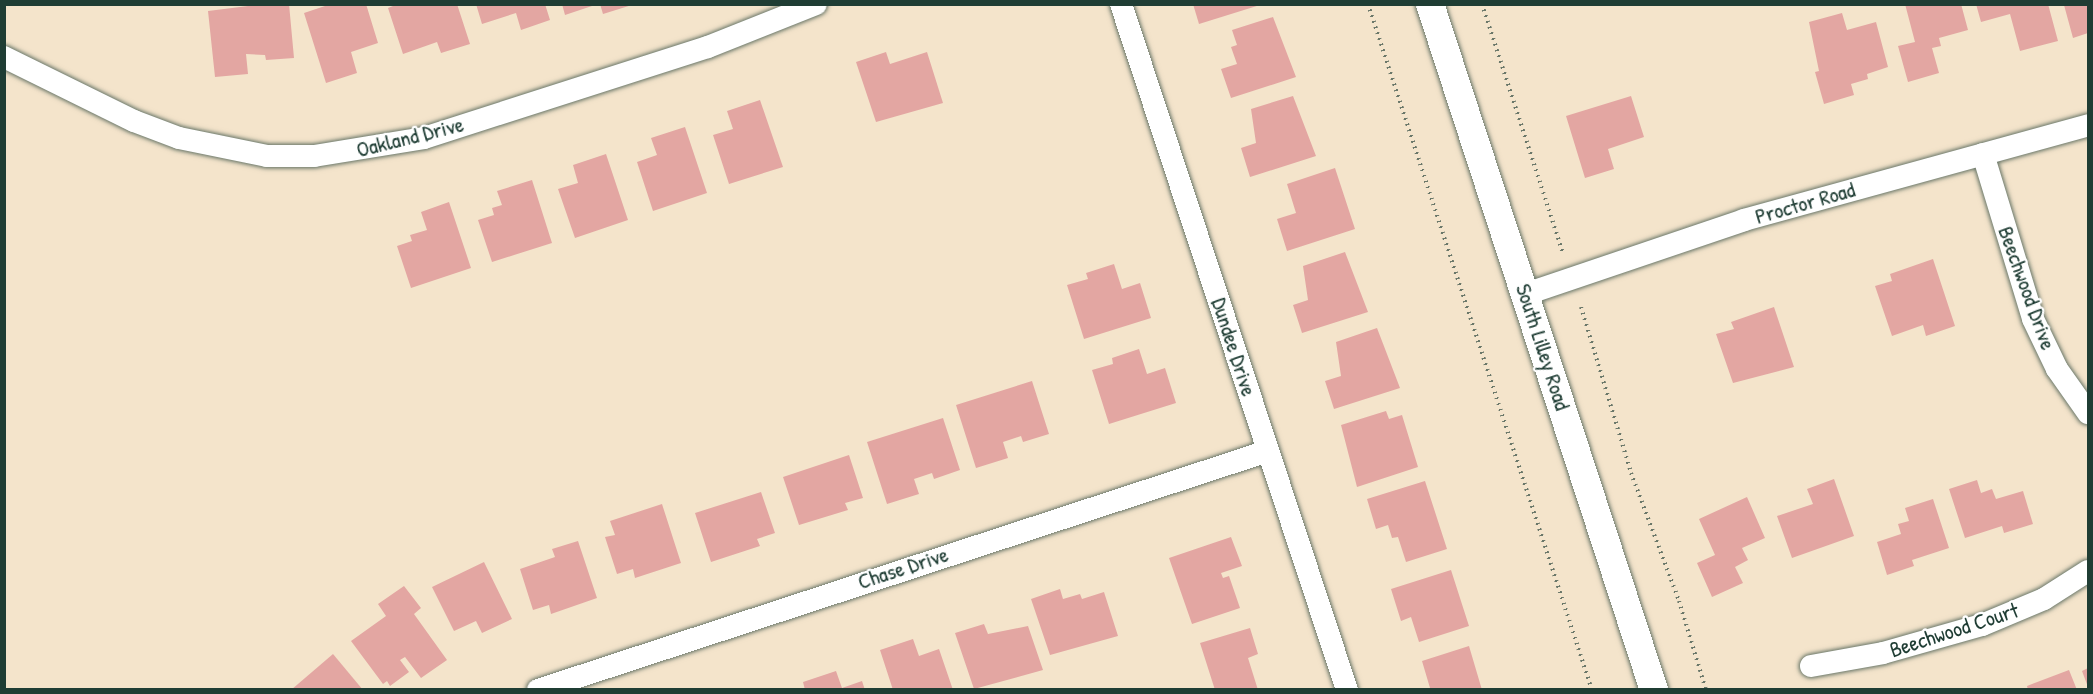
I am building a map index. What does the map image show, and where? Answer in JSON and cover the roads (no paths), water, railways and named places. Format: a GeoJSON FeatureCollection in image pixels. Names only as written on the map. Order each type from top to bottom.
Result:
{"type":"FeatureCollection","features":[{"type":"Feature","properties":{"kind":"street","name":"Oakland Drive"},"geometry":{"type":"LineString","coordinates":[[4,57],[134,121],[180,138],[267,156],[314,156],[424,138],[708,47],[816,4]]}},
{"type":"Feature","properties":{"kind":"street","name":"Dundee Drive"},"geometry":{"type":"LineString","coordinates":[[1121,4],[1347,690]]}},
{"type":"Feature","properties":{"kind":"street","name":"South Lilley Road"},"geometry":{"type":"LineString","coordinates":[[1430,4],[1654,690]]}},
{"type":"Feature","properties":{"kind":"street","name":"Proctor Road"},"geometry":{"type":"LineString","coordinates":[[1526,294],[1744,220],[2088,125]]}},
{"type":"Feature","properties":{"kind":"street","name":"Beechwood Drive"},"geometry":{"type":"LineString","coordinates":[[1983,154],[2033,319],[2057,369],[2088,413]]}},
{"type":"Feature","properties":{"kind":"street","name":"Chase Drive"},"geometry":{"type":"LineString","coordinates":[[538,690],[1268,451]]}},
{"type":"Feature","properties":{"kind":"street","name":"Beechwood Court"},"geometry":{"type":"LineString","coordinates":[[1811,666],[1883,653],[1982,625],[2044,599],[2088,571]]}}]}
